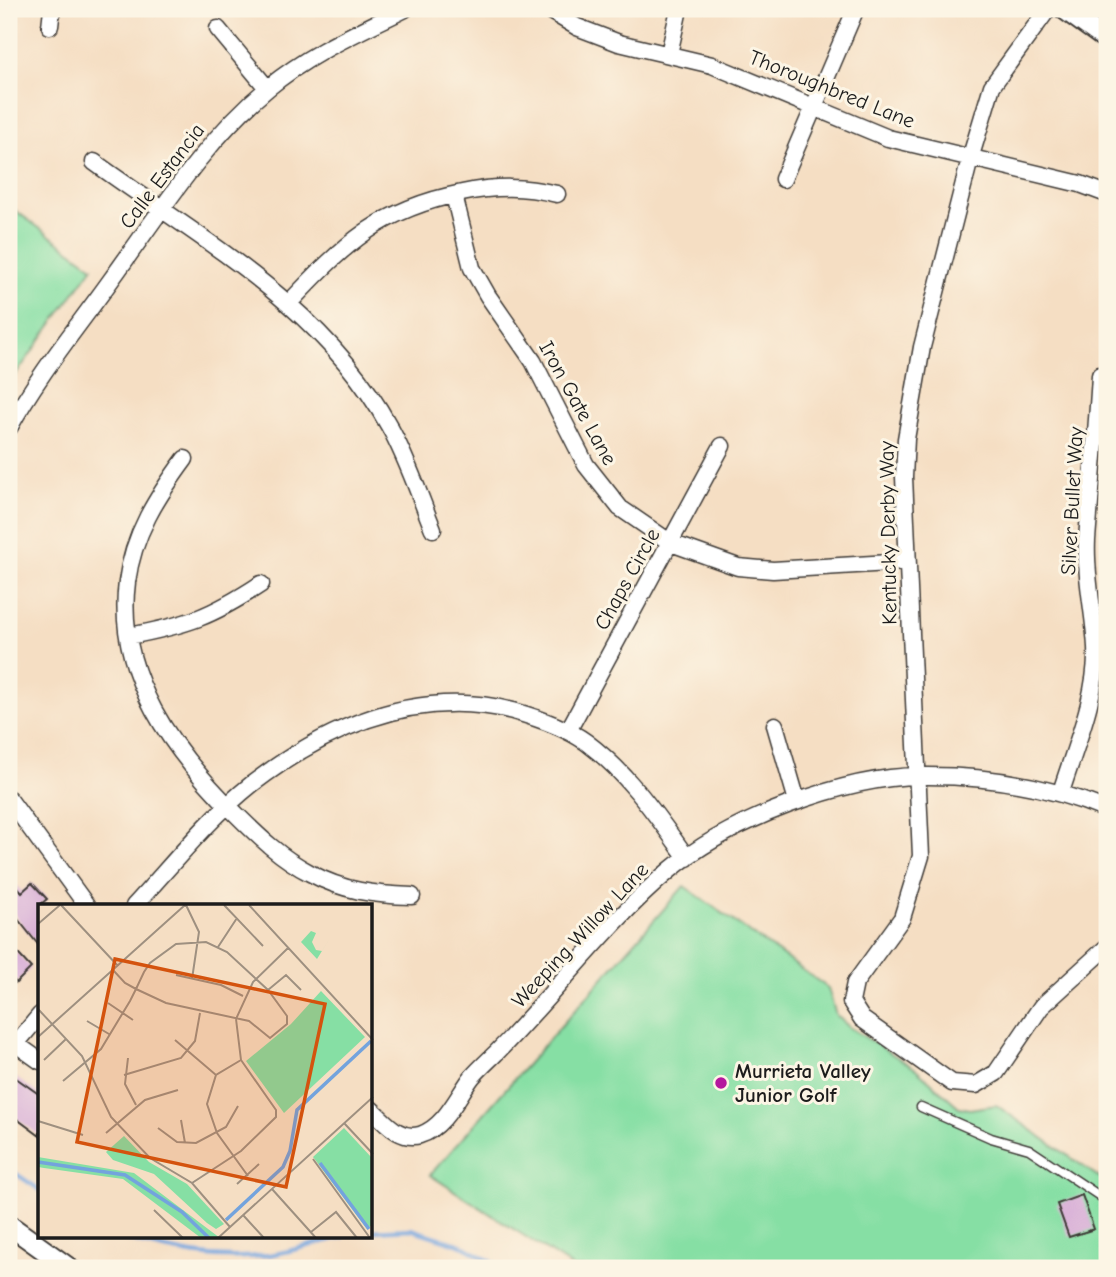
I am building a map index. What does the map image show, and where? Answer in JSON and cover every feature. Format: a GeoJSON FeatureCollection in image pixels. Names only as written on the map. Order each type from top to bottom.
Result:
{"type":"FeatureCollection","features":[{"type":"Feature","properties":{"kind":"street"},"geometry":{"type":"LineString","coordinates":[[50,26],[52,9]]}},
{"type":"Feature","properties":{"kind":"street","name":"Calle Estancia"},"geometry":{"type":"LineString","coordinates":[[9,429],[39,380],[161,211],[226,127],[267,88],[324,47],[405,9]]}},
{"type":"Feature","properties":{"kind":"street","name":"Thoroughbred Lane"},"geometry":{"type":"LineString","coordinates":[[547,9],[577,27],[619,43],[712,65],[888,138],[1080,184],[1107,194]]}},
{"type":"Feature","properties":{"kind":"street"},"geometry":{"type":"LineString","coordinates":[[669,54],[679,9]]}},
{"type":"Feature","properties":{"kind":"street","name":"Kentucky Derby Way"},"geometry":{"type":"LineString","coordinates":[[1048,9],[992,86],[970,159],[922,347],[905,439],[906,562],[921,856],[902,918],[855,983],[852,1002],[862,1019],[952,1083],[976,1085],[996,1073],[1041,1007],[1107,947]]}},
{"type":"Feature","properties":{"kind":"street"},"geometry":{"type":"LineString","coordinates":[[1064,9],[1085,15],[1107,40]]}},
{"type":"Feature","properties":{"kind":"street"},"geometry":{"type":"LineString","coordinates":[[783,179],[854,13]]}},
{"type":"Feature","properties":{"kind":"street"},"geometry":{"type":"LineString","coordinates":[[218,29],[267,88]]}},
{"type":"Feature","properties":{"kind":"street"},"geometry":{"type":"LineString","coordinates":[[94,162],[161,211],[236,260],[289,303],[334,349],[390,427],[433,529]]}},
{"type":"Feature","properties":{"kind":"street"},"geometry":{"type":"LineString","coordinates":[[289,303],[349,244],[383,219],[403,209],[491,187],[524,186],[557,194]]}},
{"type":"Feature","properties":{"kind":"street","name":"Iron Gate Lane"},"geometry":{"type":"LineString","coordinates":[[454,195],[472,268],[533,361],[586,465],[620,508],[671,543],[738,567],[773,570],[906,562]]}},
{"type":"Feature","properties":{"kind":"street","name":"Silver Bullet Way"},"geometry":{"type":"LineString","coordinates":[[1061,792],[1090,695],[1096,649],[1087,580],[1087,542],[1101,472],[1100,375]]}},
{"type":"Feature","properties":{"kind":"street","name":"Chaps Circle"},"geometry":{"type":"LineString","coordinates":[[568,731],[722,446]]}},
{"type":"Feature","properties":{"kind":"street"},"geometry":{"type":"LineString","coordinates":[[185,460],[153,503],[135,546],[127,583],[129,636],[144,695],[164,730],[197,773],[276,853],[308,873],[347,889],[412,896]]}},
{"type":"Feature","properties":{"kind":"street"},"geometry":{"type":"LineString","coordinates":[[129,636],[190,624],[231,604],[261,584]]}},
{"type":"Feature","properties":{"kind":"street"},"geometry":{"type":"LineString","coordinates":[[136,904],[228,806],[300,752],[350,725],[388,712],[434,704],[469,702],[530,716],[568,731],[624,775],[687,858]]}},
{"type":"Feature","properties":{"kind":"street"},"geometry":{"type":"LineString","coordinates":[[775,725],[797,801]]}},
{"type":"Feature","properties":{"kind":"street","name":"Weeping Willow Lane"},"geometry":{"type":"LineString","coordinates":[[373,1111],[397,1133],[418,1136],[438,1125],[474,1076],[608,930],[670,869],[764,814],[797,801],[918,776],[961,777],[1061,792],[1107,810]]}},
{"type":"Feature","properties":{"kind":"street"},"geometry":{"type":"LineString","coordinates":[[9,799],[86,904]]}},
{"type":"Feature","properties":{"kind":"street"},"geometry":{"type":"LineString","coordinates":[[38,1017],[12,1042],[38,1060]]}},
{"type":"Feature","properties":{"kind":"street"},"geometry":{"type":"LineString","coordinates":[[9,1225],[69,1268]]}},
{"type":"Feature","properties":{"kind":"lane"},"geometry":{"type":"LineString","coordinates":[[920,1107],[991,1138],[1029,1149],[1107,1201]]}},
{"type":"Feature","properties":{"kind":"green space"},"geometry":{"type":"Polygon","coordinates":[[[9,206],[93,267],[9,384],[9,206]]]}},
{"type":"Feature","properties":{"kind":"green space","name":"Murrieta Valley Junior Golf"},"geometry":{"type":"Polygon","coordinates":[[[684,886],[828,988],[836,1015],[849,1027],[916,1069],[959,1107],[970,1109],[996,1105],[1107,1183],[1107,1268],[574,1268],[430,1175],[684,886]]]}},
{"type":"Feature","properties":{"kind":"building"},"geometry":{"type":"Polygon","coordinates":[[[9,877],[22,892],[32,883],[47,899],[38,904],[38,944],[9,908],[9,877]]]}},
{"type":"Feature","properties":{"kind":"building"},"geometry":{"type":"Polygon","coordinates":[[[9,944],[31,968],[16,983],[9,975],[9,944]]]}},
{"type":"Feature","properties":{"kind":"building"},"geometry":{"type":"Polygon","coordinates":[[[16,1078],[38,1094],[38,1135],[9,1113],[9,1089],[16,1078]]]}},
{"type":"Feature","properties":{"kind":"building"},"geometry":{"type":"Polygon","coordinates":[[[1082,1195],[1094,1229],[1069,1237],[1057,1204],[1082,1195]]]}},
{"type":"Feature","properties":{"kind":"waterway"},"geometry":{"type":"LineString","coordinates":[[9,1169],[38,1189]]}},
{"type":"Feature","properties":{"kind":"waterway"},"geometry":{"type":"LineString","coordinates":[[373,1231],[411,1229],[461,1245],[502,1268]]}},
{"type":"Feature","properties":{"kind":"waterway"},"geometry":{"type":"LineString","coordinates":[[124,1238],[175,1251],[230,1257],[269,1255],[339,1238]]}},
{"type":"Feature","properties":{"kind":"place","name":"Murrieta Valley Junior Golf"},"geometry":{"type":"Point","coordinates":[721,1083]}}]}
